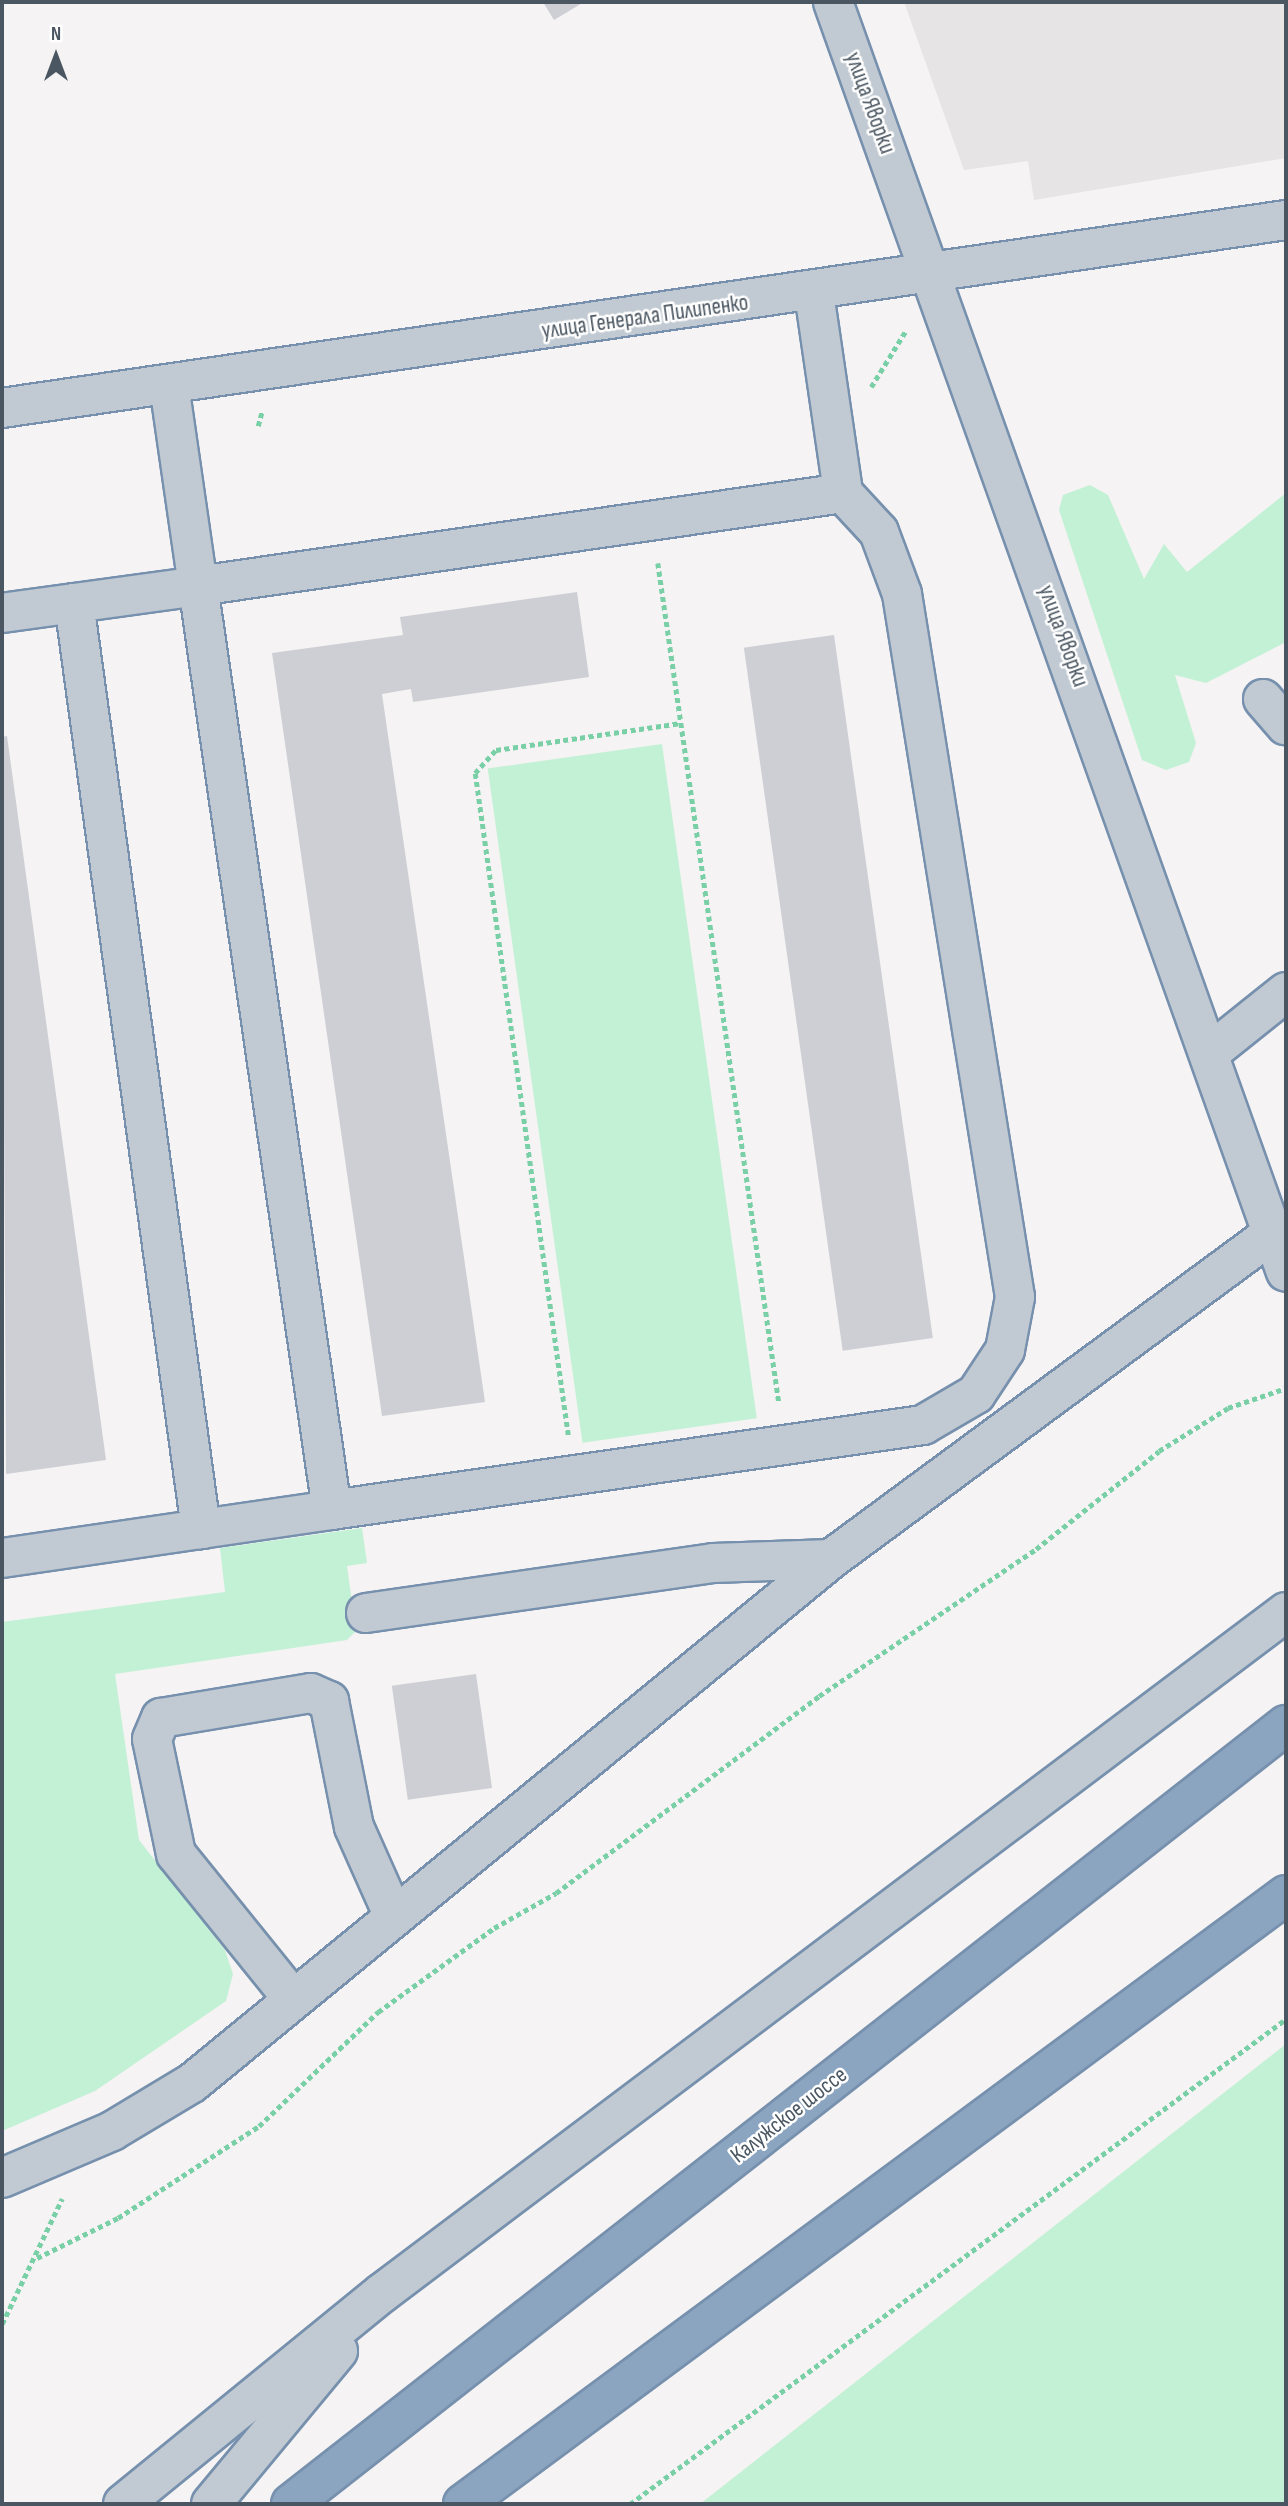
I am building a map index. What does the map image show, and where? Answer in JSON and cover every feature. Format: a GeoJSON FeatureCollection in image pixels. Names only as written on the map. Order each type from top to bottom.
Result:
{"type":"FeatureCollection","features":[{"type":"Feature","properties":{"kind":"highway","name":"Калужское шоссе"},"geometry":{"type":"LineString","coordinates":[[291,2504],[1286,1725]]}},
{"type":"Feature","properties":{"kind":"highway"},"geometry":{"type":"LineString","coordinates":[[463,2504],[1286,1895]]}},
{"type":"Feature","properties":{"kind":"street","name":"улица Яворки"},"geometry":{"type":"LineString","coordinates":[[833,2],[1211,1052],[1286,1272]]}},
{"type":"Feature","properties":{"kind":"street","name":"улица Генерала Пилипенко"},"geometry":{"type":"LineString","coordinates":[[2,408],[814,293],[1286,220]]}},
{"type":"Feature","properties":{"kind":"street"},"geometry":{"type":"LineString","coordinates":[[2,1558],[923,1425],[952,1412],[992,1373],[1013,1324],[1015,1297],[902,594],[879,532],[843,493],[814,293]]}},
{"type":"Feature","properties":{"kind":"street"},"geometry":{"type":"LineString","coordinates":[[169,385],[332,1510]]}},
{"type":"Feature","properties":{"kind":"street"},"geometry":{"type":"LineString","coordinates":[[2,613],[843,493]]}},
{"type":"Feature","properties":{"kind":"street"},"geometry":{"type":"LineString","coordinates":[[74,603],[201,1529]]}},
{"type":"Feature","properties":{"kind":"street"},"geometry":{"type":"LineString","coordinates":[[1211,1052],[1286,992]]}},
{"type":"Feature","properties":{"kind":"street"},"geometry":{"type":"LineString","coordinates":[[2,2178],[83,2144],[192,2083],[831,1559],[1273,1233]]}},
{"type":"Feature","properties":{"kind":"street"},"geometry":{"type":"LineString","coordinates":[[366,1613],[713,1563],[831,1559]]}},
{"type":"Feature","properties":{"kind":"street"},"geometry":{"type":"LineString","coordinates":[[122,2504],[421,2268],[1286,1612]]}},
{"type":"Feature","properties":{"kind":"street"},"geometry":{"type":"LineString","coordinates":[[293,1999],[176,1853],[152,1739],[161,1718],[311,1693],[329,1701],[354,1827],[394,1917]]}},
{"type":"Feature","properties":{"kind":"street"},"geometry":{"type":"LineString","coordinates":[[211,2504],[301,2392],[421,2268]]}},
{"type":"Feature","properties":{"kind":"path"},"geometry":{"type":"LineString","coordinates":[[652,520],[786,1444]]}},
{"type":"Feature","properties":{"kind":"path"},"geometry":{"type":"LineString","coordinates":[[574,1475],[475,773],[496,750],[681,723]]}},
{"type":"Feature","properties":{"kind":"path"},"geometry":{"type":"LineString","coordinates":[[37,2258],[118,2218],[259,2126],[378,2012],[494,1928],[555,1893],[819,1696],[1036,1549],[1159,1451],[1228,1408],[1286,1388]]}},
{"type":"Feature","properties":{"kind":"path"},"geometry":{"type":"LineString","coordinates":[[630,2504],[1286,2019]]}},
{"type":"Feature","properties":{"kind":"path"},"geometry":{"type":"LineString","coordinates":[[2,2323],[37,2258],[83,2144]]}},
{"type":"Feature","properties":{"kind":"shaded area"},"geometry":{"type":"Polygon","coordinates":[[[904,2],[1286,2],[1286,158],[1034,200],[1028,161],[964,170],[904,2]]]}},
{"type":"Feature","properties":{"kind":"green space"},"geometry":{"type":"Polygon","coordinates":[[[1090,485],[1108,495],[1144,579],[1164,544],[1187,572],[1286,493],[1286,642],[1206,683],[1175,675],[1196,743],[1189,762],[1166,770],[1142,760],[1059,510],[1063,495],[1090,485]]]}},
{"type":"Feature","properties":{"kind":"green space"},"geometry":{"type":"Polygon","coordinates":[[[662,744],[757,1418],[582,1443],[488,768],[662,744]]]}},
{"type":"Feature","properties":{"kind":"green space"},"geometry":{"type":"Polygon","coordinates":[[[362,1528],[367,1563],[347,1566],[356,1631],[347,1640],[115,1674],[139,1840],[225,1950],[233,1974],[226,2001],[95,2091],[2,2131],[2,1622],[225,1592],[220,1548],[362,1528]]]}},
{"type":"Feature","properties":{"kind":"green space"},"geometry":{"type":"Polygon","coordinates":[[[1286,2044],[1286,2504],[700,2504],[1286,2044]]]}},
{"type":"Feature","properties":{"kind":"building"},"geometry":{"type":"Polygon","coordinates":[[[543,2],[584,2],[554,20],[543,2]]]}},
{"type":"Feature","properties":{"kind":"building"},"geometry":{"type":"Polygon","coordinates":[[[577,592],[589,677],[413,702],[411,689],[382,694],[485,1402],[382,1416],[272,653],[403,635],[400,617],[577,592]]]}},
{"type":"Feature","properties":{"kind":"building"},"geometry":{"type":"Polygon","coordinates":[[[834,635],[933,1338],[843,1351],[744,648],[834,635]]]}},
{"type":"Feature","properties":{"kind":"building"},"geometry":{"type":"Polygon","coordinates":[[[7,736],[106,1460],[6,1474],[2,737],[7,736]]]}},
{"type":"Feature","properties":{"kind":"building"},"geometry":{"type":"Polygon","coordinates":[[[476,1674],[492,1788],[408,1800],[392,1686],[476,1674]]]}}]}
